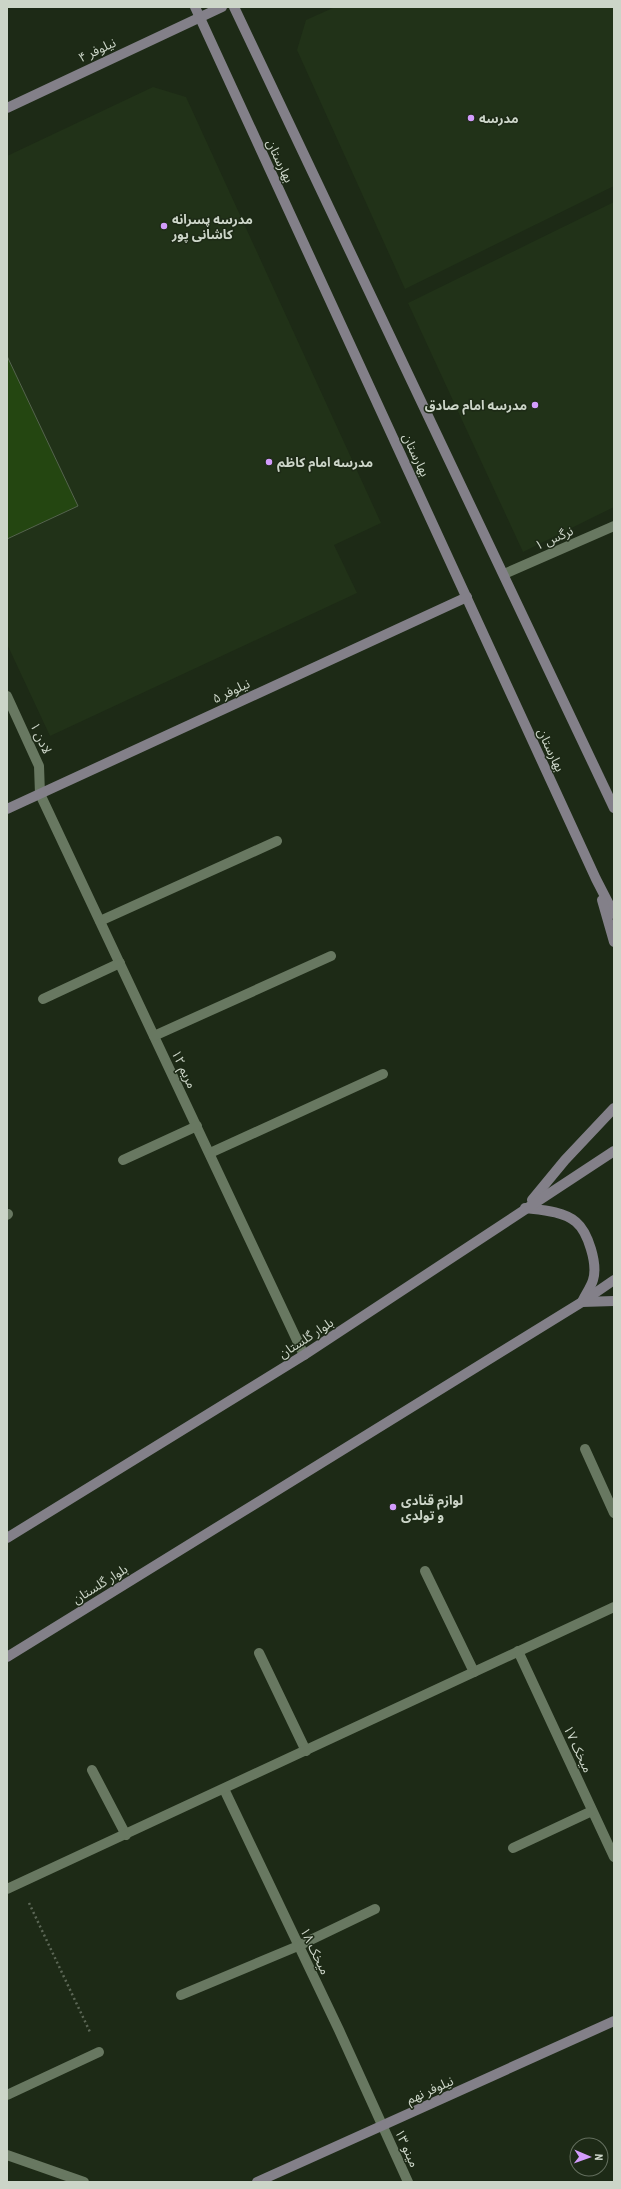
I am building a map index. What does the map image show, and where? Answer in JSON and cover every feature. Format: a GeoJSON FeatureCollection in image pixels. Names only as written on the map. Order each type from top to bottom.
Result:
{"type":"FeatureCollection","features":[{"type":"Feature","properties":{"kind":"main road","name":"بهارستان"},"geometry":{"type":"LineString","coordinates":[[194,7],[596,879],[614,914]]}},
{"type":"Feature","properties":{"kind":"main road","name":"نیلوفر ۴"},"geometry":{"type":"LineString","coordinates":[[7,108],[222,7]]}},
{"type":"Feature","properties":{"kind":"main road","name":"بهارستان"},"geometry":{"type":"LineString","coordinates":[[234,7],[614,808]]}},
{"type":"Feature","properties":{"kind":"main road","name":"نیلوفر ۵"},"geometry":{"type":"LineString","coordinates":[[7,809],[467,597]]}},
{"type":"Feature","properties":{"kind":"main road"},"geometry":{"type":"LineString","coordinates":[[596,879],[614,942]]}},
{"type":"Feature","properties":{"kind":"main road"},"geometry":{"type":"LineString","coordinates":[[525,1208],[565,1160],[614,1108]]}},
{"type":"Feature","properties":{"kind":"main road","name":"بلوار گلستان"},"geometry":{"type":"LineString","coordinates":[[8,1535],[304,1355],[525,1208],[614,1151]]}},
{"type":"Feature","properties":{"kind":"main road"},"geometry":{"type":"LineString","coordinates":[[525,1208],[555,1212],[576,1221],[587,1236],[593,1254],[594,1278],[582,1302],[614,1301]]}},
{"type":"Feature","properties":{"kind":"main road","name":"بلوار گلستان"},"geometry":{"type":"LineString","coordinates":[[7,1657],[582,1302],[614,1280]]}},
{"type":"Feature","properties":{"kind":"main road","name":"نیلوفر نهم"},"geometry":{"type":"LineString","coordinates":[[257,2182],[614,2021]]}},
{"type":"Feature","properties":{"kind":"street","name":"نرگس ۱"},"geometry":{"type":"LineString","coordinates":[[504,574],[614,526]]}},
{"type":"Feature","properties":{"kind":"street","name":"لادن ۱"},"geometry":{"type":"LineString","coordinates":[[7,696],[39,766],[40,794]]}},
{"type":"Feature","properties":{"kind":"street","name":"مریم ۱۲"},"geometry":{"type":"LineString","coordinates":[[40,794],[304,1355]]}},
{"type":"Feature","properties":{"kind":"street"},"geometry":{"type":"LineString","coordinates":[[100,921],[277,841]]}},
{"type":"Feature","properties":{"kind":"street"},"geometry":{"type":"LineString","coordinates":[[154,1036],[331,956]]}},
{"type":"Feature","properties":{"kind":"street"},"geometry":{"type":"LineString","coordinates":[[43,999],[120,963]]}},
{"type":"Feature","properties":{"kind":"street"},"geometry":{"type":"LineString","coordinates":[[210,1153],[383,1074]]}},
{"type":"Feature","properties":{"kind":"street"},"geometry":{"type":"LineString","coordinates":[[123,1160],[197,1126]]}},
{"type":"Feature","properties":{"kind":"street"},"geometry":{"type":"LineString","coordinates":[[585,1449],[614,1513]]}},
{"type":"Feature","properties":{"kind":"street"},"geometry":{"type":"LineString","coordinates":[[425,1571],[474,1672]]}},
{"type":"Feature","properties":{"kind":"street"},"geometry":{"type":"LineString","coordinates":[[7,1889],[614,1607]]}},
{"type":"Feature","properties":{"kind":"street","name":"میخک ۱۷"},"geometry":{"type":"LineString","coordinates":[[518,1651],[614,1857]]}},
{"type":"Feature","properties":{"kind":"street"},"geometry":{"type":"LineString","coordinates":[[259,1653],[306,1751]]}},
{"type":"Feature","properties":{"kind":"street"},"geometry":{"type":"LineString","coordinates":[[92,1770],[126,1835]]}},
{"type":"Feature","properties":{"kind":"street","name":"میخک ۱۸"},"geometry":{"type":"LineString","coordinates":[[224,1789],[382,2126]]}},
{"type":"Feature","properties":{"kind":"street"},"geometry":{"type":"LineString","coordinates":[[513,1848],[592,1811]]}},
{"type":"Feature","properties":{"kind":"street"},"geometry":{"type":"LineString","coordinates":[[181,1995],[298,1946],[375,1909]]}},
{"type":"Feature","properties":{"kind":"street"},"geometry":{"type":"LineString","coordinates":[[7,2095],[99,2052]]}},
{"type":"Feature","properties":{"kind":"street","name":"مینو ۱۳"},"geometry":{"type":"LineString","coordinates":[[382,2126],[408,2182]]}},
{"type":"Feature","properties":{"kind":"street"},"geometry":{"type":"LineString","coordinates":[[7,2155],[84,2182]]}},
{"type":"Feature","properties":{"kind":"path"},"geometry":{"type":"LineString","coordinates":[[20,1882],[99,2052]]}},
{"type":"Feature","properties":{"kind":"shaded area","name":"مدرسه"},"geometry":{"type":"Polygon","coordinates":[[[335,7],[614,7],[614,186],[405,289],[297,50],[306,20],[335,7]]]}},
{"type":"Feature","properties":{"kind":"shaded area"},"geometry":{"type":"Polygon","coordinates":[[[153,87],[186,97],[381,523],[334,545],[357,593],[50,736],[7,644],[7,539],[78,506],[7,356],[7,156],[153,87]]]}},
{"type":"Feature","properties":{"kind":"shaded area","name":"مدرسه امام صادق"},"geometry":{"type":"Polygon","coordinates":[[[614,202],[614,507],[523,552],[408,303],[614,202]]]}},
{"type":"Feature","properties":{"kind":"building"},"geometry":{"type":"Polygon","coordinates":[[[7,356],[78,506],[7,539],[7,356]]]}},
{"type":"Feature","properties":{"kind":"place","name":"مدرسه"},"geometry":{"type":"Point","coordinates":[471,118]}},
{"type":"Feature","properties":{"kind":"place","name":"مدرسه پسرانه کاشانی پور"},"geometry":{"type":"Point","coordinates":[164,226]}},
{"type":"Feature","properties":{"kind":"place","name":"مدرسه امام صادق"},"geometry":{"type":"Point","coordinates":[535,405]}},
{"type":"Feature","properties":{"kind":"place","name":"مدرسه امام کاظم"},"geometry":{"type":"Point","coordinates":[269,462]}},
{"type":"Feature","properties":{"kind":"place","name":"لوازم قنادی و تولدی"},"geometry":{"type":"Point","coordinates":[393,1507]}}]}
